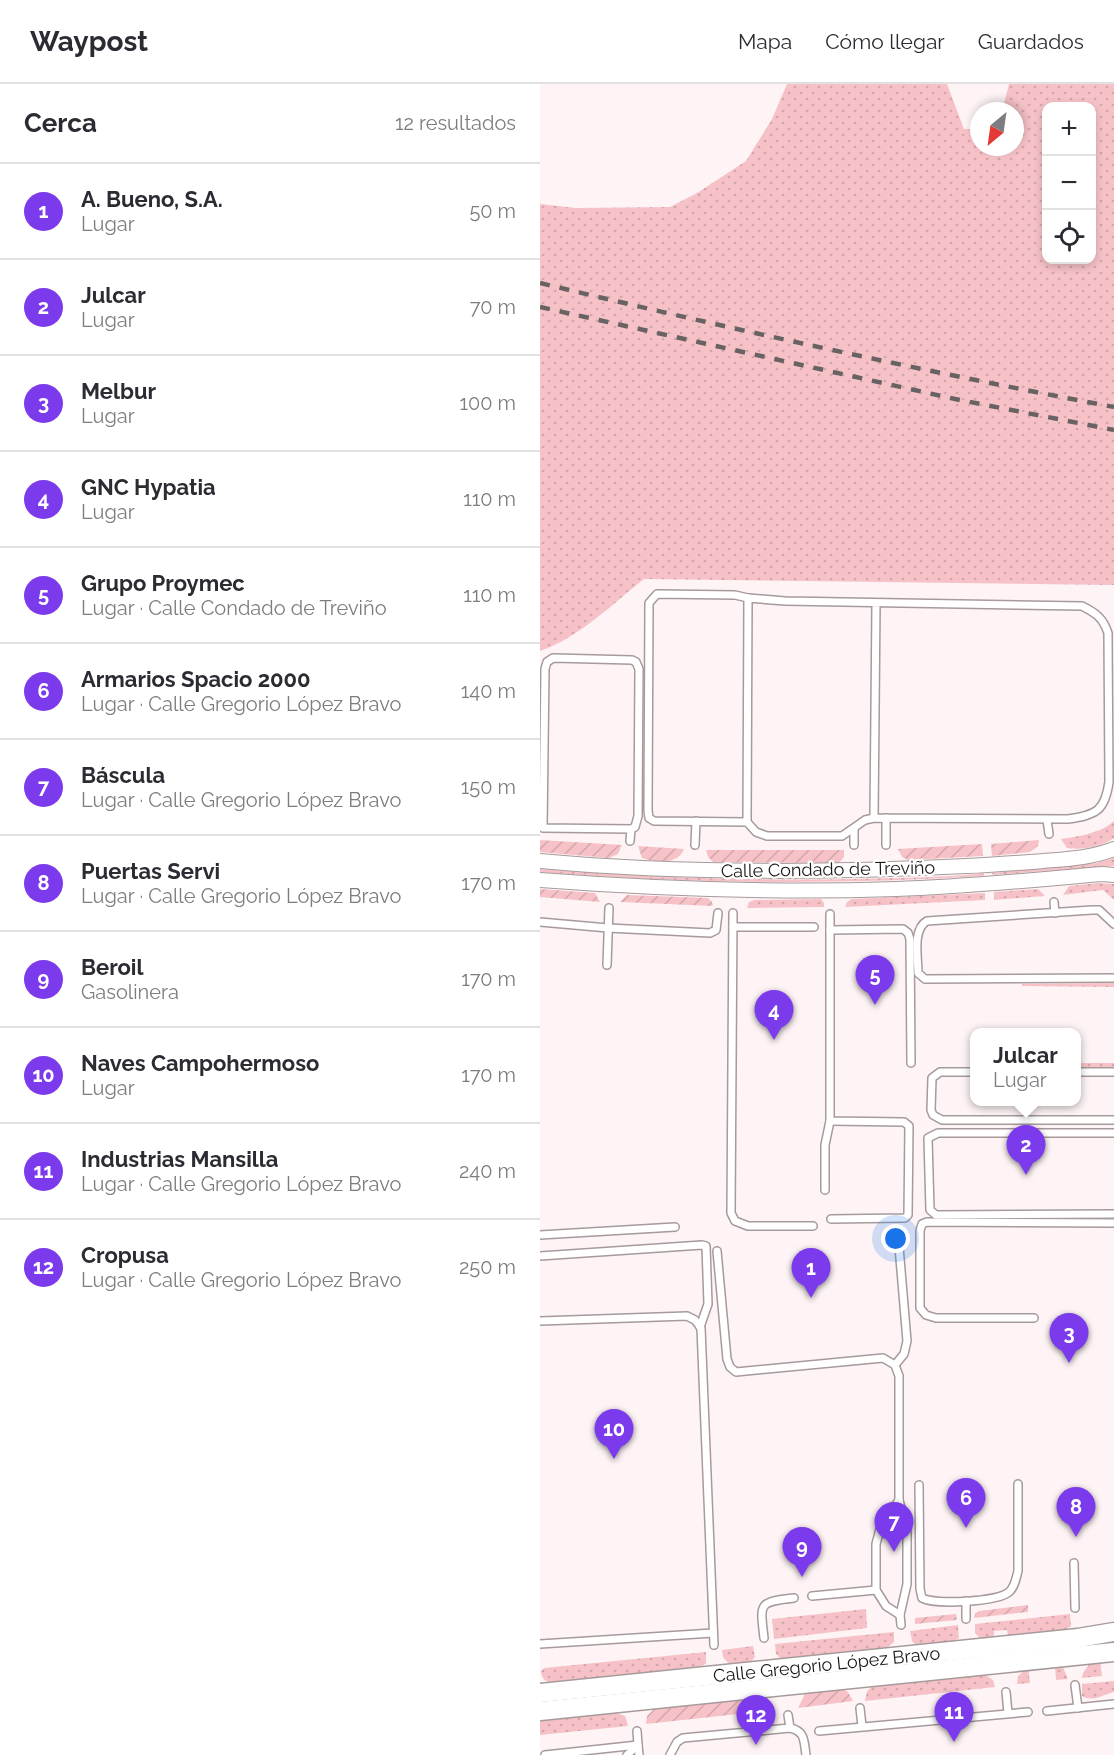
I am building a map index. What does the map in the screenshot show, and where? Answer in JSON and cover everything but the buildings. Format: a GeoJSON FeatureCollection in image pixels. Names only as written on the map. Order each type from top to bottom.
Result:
{"type":"FeatureCollection","features":[{"type":"Feature","properties":{"kind":"main road","name":"Calle Gregorio López Bravo"},"geometry":{"type":"LineString","coordinates":[[540,1693],[1078,1638],[1114,1632]]}},
{"type":"Feature","properties":{"kind":"main road","name":"Calle Gregorio López Bravo"},"geometry":{"type":"LineString","coordinates":[[540,1711],[1114,1652]]}},
{"type":"Feature","properties":{"kind":"street","name":"Calle Condado de Treviño"},"geometry":{"type":"LineString","coordinates":[[540,861],[652,869],[767,872],[875,871],[1064,859],[1098,855],[1114,849]]}},
{"type":"Feature","properties":{"kind":"street","name":"Calle Condado de Treviño"},"geometry":{"type":"LineString","coordinates":[[540,880],[654,888],[816,891],[899,889],[1101,874],[1114,875]]}},
{"type":"Feature","properties":{"kind":"lane"},"geometry":{"type":"LineString","coordinates":[[747,822],[654,821],[649,818],[649,603],[657,594],[735,595],[785,601],[1082,606],[1097,614],[1104,622],[1108,633],[1109,782],[1107,797],[1102,807],[1089,816],[1068,819],[874,818],[865,820],[842,836],[767,836],[756,832],[747,822],[748,598]]}},
{"type":"Feature","properties":{"kind":"lane"},"geometry":{"type":"LineString","coordinates":[[874,818],[876,603]]}},
{"type":"Feature","properties":{"kind":"lane"},"geometry":{"type":"LineString","coordinates":[[553,658],[632,660],[636,662],[639,669],[638,816],[635,827],[631,829],[542,827],[542,669],[553,658]]}},
{"type":"Feature","properties":{"kind":"lane"},"geometry":{"type":"LineString","coordinates":[[886,819],[886,845]]}},
{"type":"Feature","properties":{"kind":"lane"},"geometry":{"type":"LineString","coordinates":[[1047,819],[1049,834]]}},
{"type":"Feature","properties":{"kind":"lane"},"geometry":{"type":"LineString","coordinates":[[695,845],[696,821]]}},
{"type":"Feature","properties":{"kind":"lane"},"geometry":{"type":"LineString","coordinates":[[630,841],[631,829]]}},
{"type":"Feature","properties":{"kind":"lane"},"geometry":{"type":"LineString","coordinates":[[854,829],[854,845]]}},
{"type":"Feature","properties":{"kind":"lane"},"geometry":{"type":"LineString","coordinates":[[1054,902],[1055,913]]}},
{"type":"Feature","properties":{"kind":"lane"},"geometry":{"type":"LineString","coordinates":[[607,965],[609,908]]}},
{"type":"Feature","properties":{"kind":"lane"},"geometry":{"type":"LineString","coordinates":[[1114,924],[1099,910],[927,921],[922,923],[918,933],[918,973],[924,979],[1114,978]]}},
{"type":"Feature","properties":{"kind":"lane"},"geometry":{"type":"LineString","coordinates":[[540,922],[710,933],[716,930],[718,913]]}},
{"type":"Feature","properties":{"kind":"lane"},"geometry":{"type":"LineString","coordinates":[[733,913],[731,1213],[735,1221],[748,1226],[813,1226]]}},
{"type":"Feature","properties":{"kind":"lane"},"geometry":{"type":"LineString","coordinates":[[825,1190],[825,1145],[830,1121],[830,914]]}},
{"type":"Feature","properties":{"kind":"lane"},"geometry":{"type":"LineString","coordinates":[[732,927],[813,927]]}},
{"type":"Feature","properties":{"kind":"lane"},"geometry":{"type":"LineString","coordinates":[[830,930],[903,929],[908,933],[910,939],[911,1063]]}},
{"type":"Feature","properties":{"kind":"lane"},"geometry":{"type":"LineString","coordinates":[[970,1072],[935,1074],[932,1078],[931,1110],[933,1115],[942,1120],[1114,1120]]}},
{"type":"Feature","properties":{"kind":"lane"},"geometry":{"type":"LineString","coordinates":[[1081,1072],[1114,1072]]}},
{"type":"Feature","properties":{"kind":"lane"},"geometry":{"type":"LineString","coordinates":[[830,1121],[904,1122],[909,1126],[908,1215],[904,1218],[831,1219]]}},
{"type":"Feature","properties":{"kind":"lane"},"geometry":{"type":"LineString","coordinates":[[1114,1133],[938,1133],[928,1138],[931,1213],[939,1215],[1114,1214]]}},
{"type":"Feature","properties":{"kind":"lane"},"geometry":{"type":"LineString","coordinates":[[1034,1318],[936,1318],[926,1315],[920,1308],[920,1232],[922,1224],[927,1222],[1114,1223]]}},
{"type":"Feature","properties":{"kind":"lane"},"geometry":{"type":"LineString","coordinates":[[540,1235],[675,1227]]}},
{"type":"Feature","properties":{"kind":"lane"},"geometry":{"type":"LineString","coordinates":[[895,1365],[904,1354],[908,1341],[898,1235]]}},
{"type":"Feature","properties":{"kind":"lane"},"geometry":{"type":"LineString","coordinates":[[540,1256],[706,1246],[708,1304],[700,1327],[714,1645]]}},
{"type":"Feature","properties":{"kind":"lane"},"geometry":{"type":"LineString","coordinates":[[717,1251],[727,1359],[730,1367],[736,1372],[883,1358],[895,1365],[899,1376],[899,1500],[907,1532],[907,1584],[900,1615],[901,1625]]}},
{"type":"Feature","properties":{"kind":"lane"},"geometry":{"type":"LineString","coordinates":[[540,1321],[687,1316],[695,1320],[700,1327]]}},
{"type":"Feature","properties":{"kind":"lane"},"geometry":{"type":"LineString","coordinates":[[919,1485],[922,1598],[928,1601],[966,1601],[996,1598],[1009,1592],[1015,1584],[1018,1571],[1018,1484]]}},
{"type":"Feature","properties":{"kind":"lane"},"geometry":{"type":"LineString","coordinates":[[899,1500],[880,1529],[876,1544],[876,1590],[886,1606],[900,1615]]}},
{"type":"Feature","properties":{"kind":"lane"},"geometry":{"type":"LineString","coordinates":[[1074,1563],[1076,1608]]}},
{"type":"Feature","properties":{"kind":"lane"},"geometry":{"type":"LineString","coordinates":[[812,1596],[876,1590]]}},
{"type":"Feature","properties":{"kind":"lane"},"geometry":{"type":"LineString","coordinates":[[764,1638],[762,1619],[766,1603],[794,1598]]}},
{"type":"Feature","properties":{"kind":"lane"},"geometry":{"type":"LineString","coordinates":[[966,1601],[966,1619]]}},
{"type":"Feature","properties":{"kind":"lane"},"geometry":{"type":"LineString","coordinates":[[540,1644],[713,1633]]}},
{"type":"Feature","properties":{"kind":"lane"},"geometry":{"type":"LineString","coordinates":[[1075,1685],[1078,1708]]}},
{"type":"Feature","properties":{"kind":"lane"},"geometry":{"type":"LineString","coordinates":[[1006,1692],[1008,1713]]}},
{"type":"Feature","properties":{"kind":"lane"},"geometry":{"type":"LineString","coordinates":[[1047,1711],[1114,1704]]}},
{"type":"Feature","properties":{"kind":"lane"},"geometry":{"type":"LineString","coordinates":[[860,1708],[862,1726]]}},
{"type":"Feature","properties":{"kind":"lane"},"geometry":{"type":"LineString","coordinates":[[819,1731],[1028,1712]]}},
{"type":"Feature","properties":{"kind":"lane"},"geometry":{"type":"LineString","coordinates":[[788,1715],[790,1728]]}},
{"type":"Feature","properties":{"kind":"lane"},"geometry":{"type":"LineString","coordinates":[[670,1755],[682,1738],[790,1728],[803,1735],[806,1755]]}},
{"type":"Feature","properties":{"kind":"lane"},"geometry":{"type":"LineString","coordinates":[[637,1731],[639,1755]]}},
{"type":"Feature","properties":{"kind":"lane"},"geometry":{"type":"LineString","coordinates":[[545,1755],[638,1745]]}},
{"type":"Feature","properties":{"kind":"lane"},"geometry":{"type":"LineString","coordinates":[[627,1755],[638,1745]]}},
{"type":"Feature","properties":{"kind":"shaded area"},"geometry":{"type":"Polygon","coordinates":[[[787,84],[947,84],[964,129],[970,129],[970,156],[1024,156],[1024,102],[1004,102],[1009,84],[1114,84],[1114,585],[644,579],[582,629],[540,651],[540,204],[576,208],[670,207],[697,193],[746,161],[772,119],[787,84]]]}},
{"type":"Feature","properties":{"kind":"shaded area"},"geometry":{"type":"Polygon","coordinates":[[[1114,821],[1114,838],[1098,846],[1067,848],[1061,839],[1096,832],[1114,821]]]}},
{"type":"Feature","properties":{"kind":"shaded area"},"geometry":{"type":"Polygon","coordinates":[[[540,840],[622,845],[618,854],[609,858],[540,852],[540,840]]]}},
{"type":"Feature","properties":{"kind":"shaded area"},"geometry":{"type":"Polygon","coordinates":[[[1039,840],[1038,846],[1030,852],[992,856],[991,844],[1039,840]]]}},
{"type":"Feature","properties":{"kind":"shaded area"},"geometry":{"type":"Polygon","coordinates":[[[982,844],[983,856],[908,860],[902,857],[898,849],[982,844]]]}},
{"type":"Feature","properties":{"kind":"shaded area"},"geometry":{"type":"Polygon","coordinates":[[[638,846],[684,849],[677,858],[660,862],[642,858],[638,846]]]}},
{"type":"Feature","properties":{"kind":"shaded area"},"geometry":{"type":"Polygon","coordinates":[[[706,850],[844,850],[844,857],[839,863],[713,862],[706,850]]]}},
{"type":"Feature","properties":{"kind":"shaded area"},"geometry":{"type":"Polygon","coordinates":[[[1114,858],[1114,866],[993,875],[992,873],[1097,863],[1114,858]]]}},
{"type":"Feature","properties":{"kind":"shaded area"},"geometry":{"type":"Polygon","coordinates":[[[540,869],[734,879],[901,878],[984,873],[984,876],[873,881],[762,882],[596,876],[540,872],[540,869]]]}},
{"type":"Feature","properties":{"kind":"shaded area"},"geometry":{"type":"Polygon","coordinates":[[[1114,884],[1114,900],[1103,890],[1063,895],[1069,886],[1114,884]]]}},
{"type":"Feature","properties":{"kind":"shaded area"},"geometry":{"type":"Polygon","coordinates":[[[540,889],[595,893],[600,902],[540,897],[540,889]]]}},
{"type":"Feature","properties":{"kind":"shaded area"},"geometry":{"type":"Polygon","coordinates":[[[1038,889],[1045,896],[994,900],[994,892],[1038,889]]]}},
{"type":"Feature","properties":{"kind":"shaded area"},"geometry":{"type":"Polygon","coordinates":[[[985,893],[985,900],[845,907],[852,899],[985,893]]]}},
{"type":"Feature","properties":{"kind":"shaded area"},"geometry":{"type":"Polygon","coordinates":[[[627,895],[708,898],[713,906],[620,902],[627,895]]]}},
{"type":"Feature","properties":{"kind":"shaded area"},"geometry":{"type":"Polygon","coordinates":[[[821,899],[824,907],[747,908],[749,902],[754,900],[821,899]]]}},
{"type":"Feature","properties":{"kind":"shaded area"},"geometry":{"type":"Polygon","coordinates":[[[1114,983],[1114,987],[1022,986],[1022,984],[1114,983]]]}},
{"type":"Feature","properties":{"kind":"shaded area"},"geometry":{"type":"Polygon","coordinates":[[[1081,1063],[1114,1063],[1114,1067],[1081,1067],[1081,1063]]]}},
{"type":"Feature","properties":{"kind":"shaded area"},"geometry":{"type":"Polygon","coordinates":[[[1028,1605],[1028,1612],[974,1618],[979,1611],[1028,1605]]]}},
{"type":"Feature","properties":{"kind":"shaded area"},"geometry":{"type":"Polygon","coordinates":[[[866,1609],[867,1628],[774,1639],[772,1619],[866,1609]]]}},
{"type":"Feature","properties":{"kind":"shaded area"},"geometry":{"type":"Polygon","coordinates":[[[956,1614],[957,1620],[915,1624],[915,1618],[956,1614]]]}},
{"type":"Feature","properties":{"kind":"shaded area"},"geometry":{"type":"Polygon","coordinates":[[[1070,1614],[1071,1626],[1066,1629],[1008,1636],[1007,1630],[994,1631],[994,1637],[981,1639],[975,1633],[975,1624],[1070,1614]]]}},
{"type":"Feature","properties":{"kind":"shaded area"},"geometry":{"type":"Polygon","coordinates":[[[958,1625],[959,1638],[954,1641],[916,1645],[912,1641],[910,1631],[958,1625]]]}},
{"type":"Feature","properties":{"kind":"shaded area"},"geometry":{"type":"Polygon","coordinates":[[[894,1632],[894,1642],[887,1648],[781,1659],[776,1654],[775,1644],[894,1632]]]}},
{"type":"Feature","properties":{"kind":"shaded area"},"geometry":{"type":"Polygon","coordinates":[[[753,1646],[755,1657],[750,1663],[729,1664],[723,1657],[722,1650],[753,1646]]]}},
{"type":"Feature","properties":{"kind":"shaded area"},"geometry":{"type":"Polygon","coordinates":[[[706,1652],[706,1663],[701,1667],[553,1683],[546,1681],[541,1674],[544,1668],[706,1652]]]}},
{"type":"Feature","properties":{"kind":"shaded area"},"geometry":{"type":"Polygon","coordinates":[[[1100,1662],[1102,1676],[1082,1678],[1090,1663],[1100,1662]]]}},
{"type":"Feature","properties":{"kind":"shaded area"},"geometry":{"type":"Polygon","coordinates":[[[1055,1665],[1063,1667],[1068,1679],[1056,1680],[1055,1665]]]}},
{"type":"Feature","properties":{"kind":"shaded area"},"geometry":{"type":"Polygon","coordinates":[[[1028,1668],[1030,1683],[1017,1684],[1018,1676],[1028,1668]]]}},
{"type":"Feature","properties":{"kind":"shaded area"},"geometry":{"type":"Polygon","coordinates":[[[984,1674],[993,1680],[995,1687],[865,1701],[867,1691],[874,1685],[984,1674]]]}},
{"type":"Feature","properties":{"kind":"shaded area"},"geometry":{"type":"Polygon","coordinates":[[[1114,1681],[1114,1692],[1091,1699],[1082,1696],[1082,1684],[1114,1681]]]}},
{"type":"Feature","properties":{"kind":"shaded area"},"geometry":{"type":"Polygon","coordinates":[[[841,1688],[848,1692],[853,1701],[798,1708],[806,1692],[841,1688]]]}},
{"type":"Feature","properties":{"kind":"shaded area"},"geometry":{"type":"Polygon","coordinates":[[[749,1698],[757,1712],[646,1724],[647,1716],[656,1707],[749,1698]]]}},
{"type":"Feature","properties":{"kind":"shaded area"},"geometry":{"type":"Polygon","coordinates":[[[614,1712],[625,1716],[628,1726],[540,1735],[540,1719],[614,1712]]]}},
{"type":"Feature","properties":{"kind":"railway"},"geometry":{"type":"LineString","coordinates":[[540,283],[827,349],[1114,407]]}},
{"type":"Feature","properties":{"kind":"railway"},"geometry":{"type":"LineString","coordinates":[[540,307],[955,399],[1114,430]]}},
{"type":"Feature","properties":{"kind":"place","name":"Grupo Proymec"},"geometry":{"type":"Point","coordinates":[875,1005]}},
{"type":"Feature","properties":{"kind":"place","name":"GNC Hypatia"},"geometry":{"type":"Point","coordinates":[774,1040]}},
{"type":"Feature","properties":{"kind":"place","name":"Julcar"},"geometry":{"type":"Point","coordinates":[1026,1175]}},
{"type":"Feature","properties":{"kind":"place","name":"A. Bueno, S.A."},"geometry":{"type":"Point","coordinates":[811,1298]}},
{"type":"Feature","properties":{"kind":"place","name":"Melbur"},"geometry":{"type":"Point","coordinates":[1069,1363]}},
{"type":"Feature","properties":{"kind":"place","name":"Naves Campohermoso"},"geometry":{"type":"Point","coordinates":[614,1459]}},
{"type":"Feature","properties":{"kind":"place","name":"Armarios Spacio 2000"},"geometry":{"type":"Point","coordinates":[966,1528]}},
{"type":"Feature","properties":{"kind":"place","name":"Puertas Servi"},"geometry":{"type":"Point","coordinates":[1076,1537]}},
{"type":"Feature","properties":{"kind":"place","name":"Báscula"},"geometry":{"type":"Point","coordinates":[894,1552]}},
{"type":"Feature","properties":{"kind":"place","name":"Beroil"},"geometry":{"type":"Point","coordinates":[802,1577]}},
{"type":"Feature","properties":{"kind":"place","name":"Industrias Mansilla"},"geometry":{"type":"Point","coordinates":[954,1742]}},
{"type":"Feature","properties":{"kind":"place","name":"Cropusa"},"geometry":{"type":"Point","coordinates":[756,1745]}}]}
